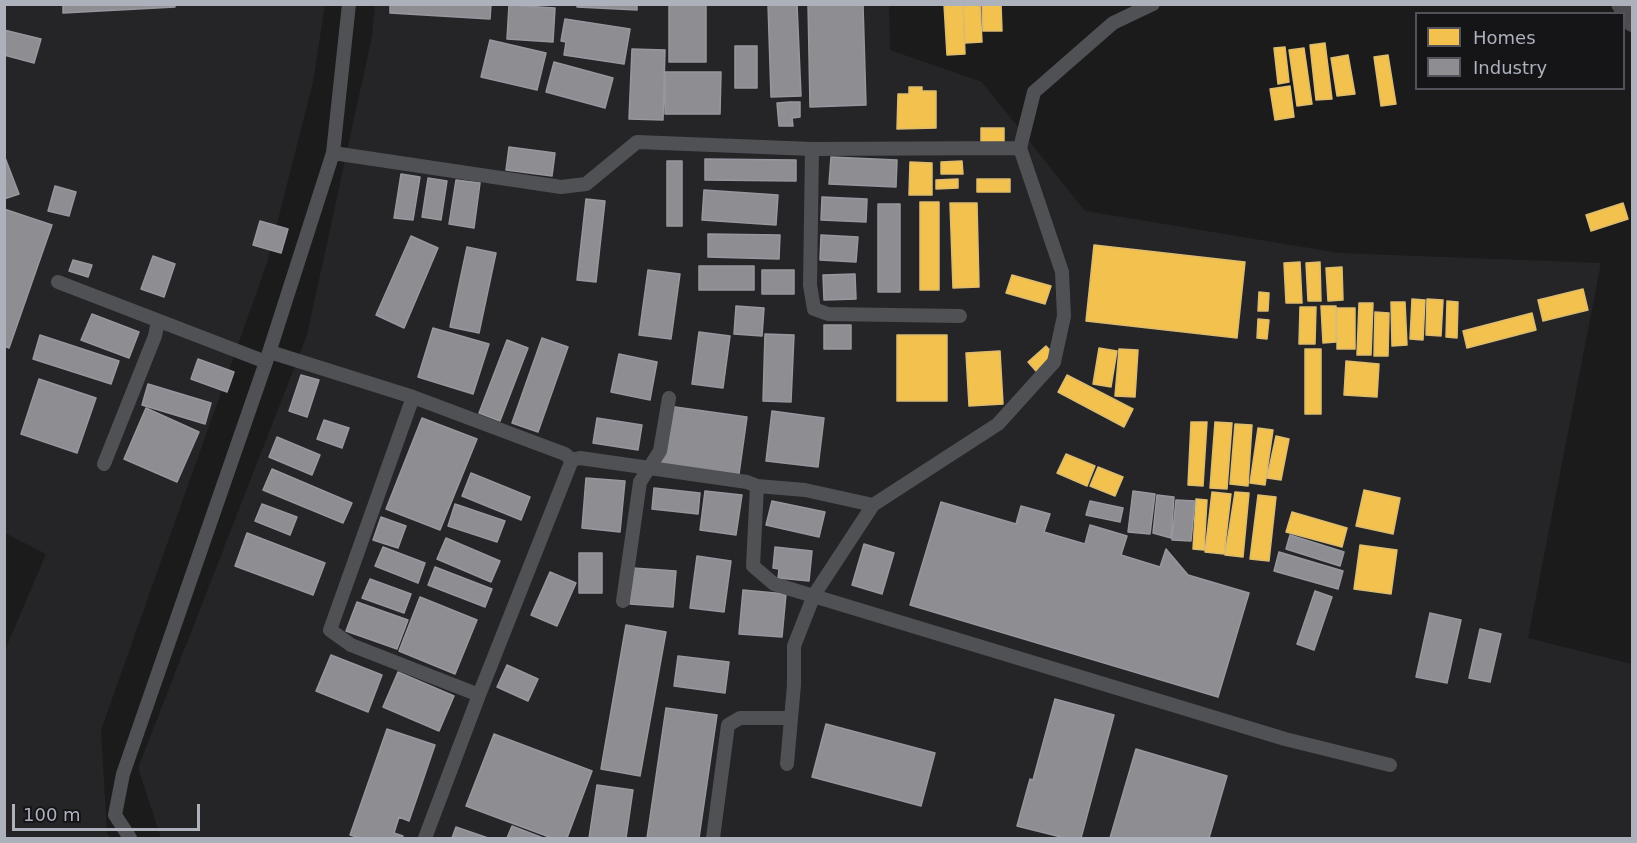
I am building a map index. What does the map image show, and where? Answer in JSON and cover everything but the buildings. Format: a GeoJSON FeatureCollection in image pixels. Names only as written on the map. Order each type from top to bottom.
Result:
{"type":"FeatureCollection","features":[{"type":"Feature","properties":{"kind":"main road"},"geometry":{"type":"LineString","coordinates":[[1620,4],[1632,22]]}},
{"type":"Feature","properties":{"kind":"street"},"geometry":{"type":"LineString","coordinates":[[130,838],[115,815],[123,774],[268,357],[333,153],[349,4]]}},
{"type":"Feature","properties":{"kind":"street"},"geometry":{"type":"LineString","coordinates":[[787,764],[794,685],[794,646],[814,596],[873,505],[998,424],[1054,362],[1064,316],[1062,272],[1020,148],[1034,92],[1113,23],[1153,4]]}},
{"type":"Feature","properties":{"kind":"street"},"geometry":{"type":"LineString","coordinates":[[333,153],[561,186],[586,184],[637,142],[812,149],[1020,148]]}},
{"type":"Feature","properties":{"kind":"street"},"geometry":{"type":"LineString","coordinates":[[812,149],[810,285],[814,309],[828,314],[960,316]]}},
{"type":"Feature","properties":{"kind":"street"},"geometry":{"type":"LineString","coordinates":[[58,282],[159,321],[268,357],[413,397],[565,454],[572,460]]}},
{"type":"Feature","properties":{"kind":"street"},"geometry":{"type":"LineString","coordinates":[[104,464],[159,321]]}},
{"type":"Feature","properties":{"kind":"street"},"geometry":{"type":"LineString","coordinates":[[413,397],[330,630],[351,645],[479,695]]}},
{"type":"Feature","properties":{"kind":"street"},"geometry":{"type":"LineString","coordinates":[[623,601],[640,482],[660,451],[669,398]]}},
{"type":"Feature","properties":{"kind":"street"},"geometry":{"type":"LineString","coordinates":[[572,460],[580,458],[747,482],[757,486],[806,490],[873,505]]}},
{"type":"Feature","properties":{"kind":"street"},"geometry":{"type":"LineString","coordinates":[[425,838],[572,460]]}},
{"type":"Feature","properties":{"kind":"street"},"geometry":{"type":"LineString","coordinates":[[757,486],[753,566],[774,584],[1285,739],[1390,765]]}},
{"type":"Feature","properties":{"kind":"street"},"geometry":{"type":"LineString","coordinates":[[713,838],[728,725],[740,718],[791,718]]}},
{"type":"Feature","properties":{"kind":"shaded area"},"geometry":{"type":"Polygon","coordinates":[[[5,5],[325,5],[313,82],[267,263],[101,730],[107,833],[110,838],[5,838],[5,650],[46,554],[5,533],[5,5]]]}},
{"type":"Feature","properties":{"kind":"shaded area"},"geometry":{"type":"Polygon","coordinates":[[[375,5],[889,5],[890,50],[982,82],[1085,211],[1340,253],[1601,263],[1528,638],[1632,664],[1632,838],[161,838],[138,768],[307,335],[372,36],[375,5]]]}}]}
